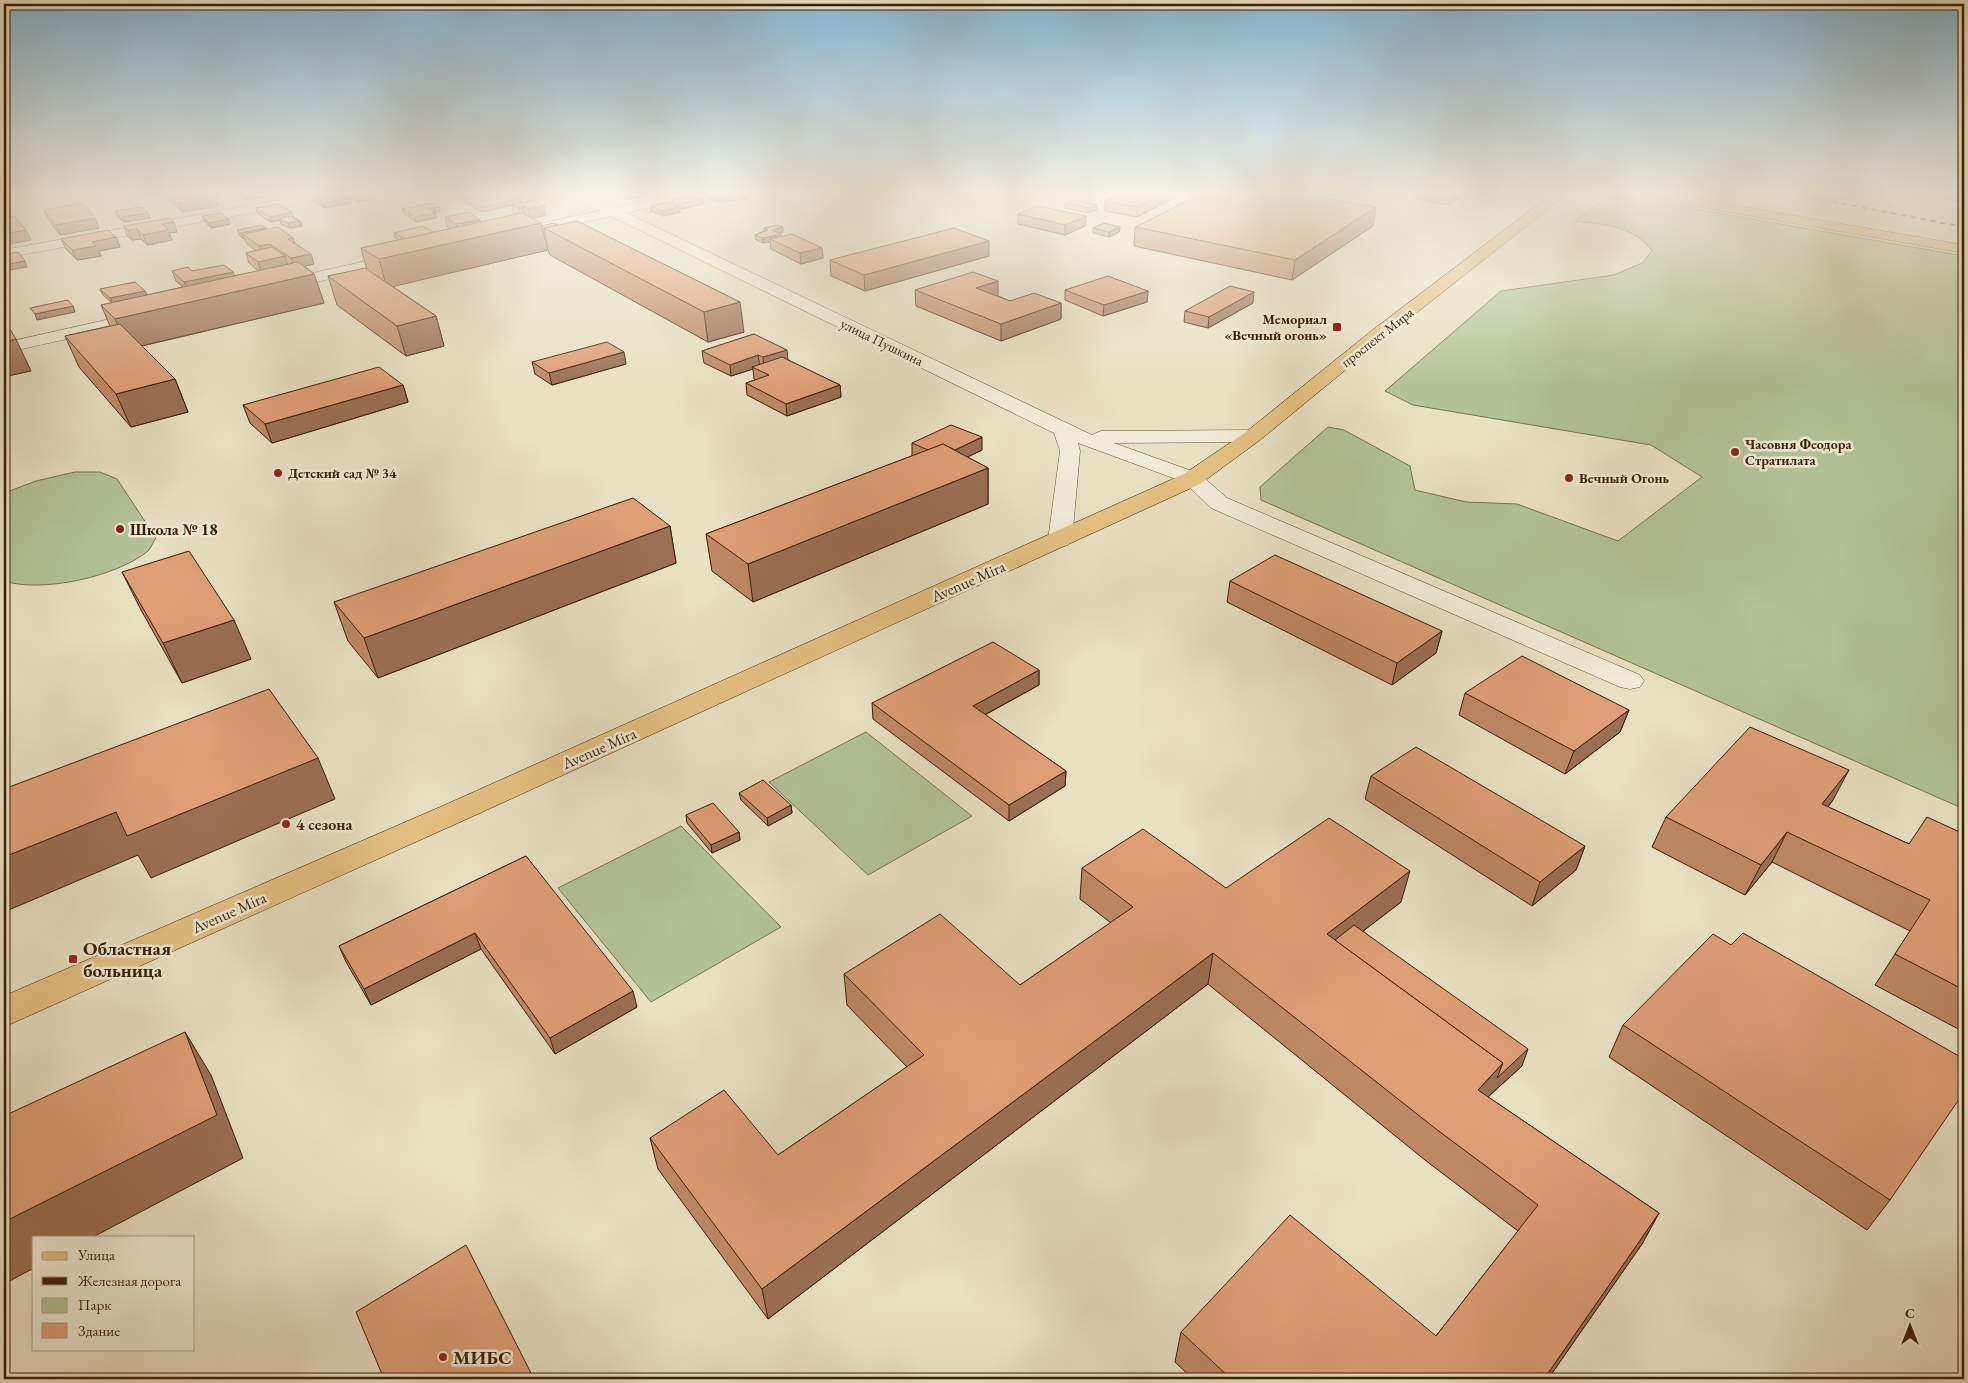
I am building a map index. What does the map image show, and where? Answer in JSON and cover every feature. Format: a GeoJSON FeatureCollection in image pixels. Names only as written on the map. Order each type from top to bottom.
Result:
{"type":"FeatureCollection","features":[{"type":"Feature","properties":{"kind":"main road","name":"проспект Мира"},"geometry":{"type":"LineString","coordinates":[[1192,479],[1253,436],[1376,336],[1476,259]]}},
{"type":"Feature","properties":{"kind":"main road","name":"Avenue Mira"},"geometry":{"type":"LineString","coordinates":[[4,1012],[458,811],[1192,479]]}},
{"type":"Feature","properties":{"kind":"street"},"geometry":{"type":"LineString","coordinates":[[264,290],[402,259]]}},
{"type":"Feature","properties":{"kind":"street","name":"улица Пушкина"},"geometry":{"type":"LineString","coordinates":[[710,259],[1063,430],[1192,479],[1220,503],[1630,681]]}},
{"type":"Feature","properties":{"kind":"street"},"geometry":{"type":"LineString","coordinates":[[4,348],[158,314]]}},
{"type":"Feature","properties":{"kind":"street"},"geometry":{"type":"LineString","coordinates":[[1060,540],[1070,451],[1063,430],[1102,437],[1121,438],[1253,436]]}},
{"type":"Feature","properties":{"kind":"green space"},"geometry":{"type":"Polygon","coordinates":[[[1646,259],[1964,259],[1964,809],[1261,500],[1260,487],[1328,427],[1344,430],[1410,466],[1415,490],[1466,502],[1517,504],[1618,541],[1702,477],[1651,445],[1413,405],[1385,391],[1501,291],[1614,275],[1642,263],[1646,259]]]}},
{"type":"Feature","properties":{"kind":"green space"},"geometry":{"type":"Polygon","coordinates":[[[75,472],[100,472],[117,479],[156,538],[150,548],[134,560],[117,568],[78,580],[38,585],[4,581],[4,493],[36,481],[75,472]]]}},
{"type":"Feature","properties":{"kind":"green space"},"geometry":{"type":"Polygon","coordinates":[[[866,732],[972,816],[868,875],[769,782],[866,732]]]}},
{"type":"Feature","properties":{"kind":"green space"},"geometry":{"type":"Polygon","coordinates":[[[681,826],[781,927],[651,1002],[558,888],[681,826]]]}},
{"type":"Feature","properties":{"kind":"building"},"geometry":{"type":"Polygon","coordinates":[[[4,259],[23,259],[25,261],[4,265],[4,259]]]}},
{"type":"Feature","properties":{"kind":"building"},"geometry":{"type":"Polygon","coordinates":[[[253,259],[274,259],[258,262],[253,259]]]}},
{"type":"Feature","properties":{"kind":"building"},"geometry":{"type":"Polygon","coordinates":[[[602,259],[653,259],[740,302],[704,312],[602,259]]]}},
{"type":"Feature","properties":{"kind":"building"},"geometry":{"type":"Polygon","coordinates":[[[836,259],[925,259],[864,275],[830,260],[836,259]]]}},
{"type":"Feature","properties":{"kind":"building"},"geometry":{"type":"Polygon","coordinates":[[[298,262],[314,274],[115,319],[101,305],[298,262]]]}},
{"type":"Feature","properties":{"kind":"building"},"geometry":{"type":"Polygon","coordinates":[[[224,265],[233,272],[184,282],[172,271],[188,267],[192,271],[224,265]]]}},
{"type":"Feature","properties":{"kind":"building"},"geometry":{"type":"Polygon","coordinates":[[[365,268],[436,316],[397,326],[328,276],[365,268]]]}},
{"type":"Feature","properties":{"kind":"building"},"geometry":{"type":"Polygon","coordinates":[[[973,272],[998,281],[976,288],[1010,301],[1034,293],[1061,303],[1001,324],[915,290],[973,272]]]}},
{"type":"Feature","properties":{"kind":"building"},"geometry":{"type":"Polygon","coordinates":[[[1108,276],[1148,291],[1104,305],[1065,290],[1108,276]]]}},
{"type":"Feature","properties":{"kind":"building"},"geometry":{"type":"Polygon","coordinates":[[[135,282],[145,291],[110,298],[100,289],[135,282]]]}},
{"type":"Feature","properties":{"kind":"building"},"geometry":{"type":"Polygon","coordinates":[[[1230,286],[1254,292],[1209,317],[1185,311],[1230,286]]]}},
{"type":"Feature","properties":{"kind":"building"},"geometry":{"type":"Polygon","coordinates":[[[68,300],[73,306],[35,314],[30,308],[68,300]]]}},
{"type":"Feature","properties":{"kind":"building"},"geometry":{"type":"Polygon","coordinates":[[[120,324],[175,379],[116,394],[65,336],[120,324]]]}},
{"type":"Feature","properties":{"kind":"building"},"geometry":{"type":"Polygon","coordinates":[[[8,326],[16,339],[4,342],[4,327],[8,326]]]}},
{"type":"Feature","properties":{"kind":"building"},"geometry":{"type":"Polygon","coordinates":[[[754,334],[787,350],[763,357],[758,355],[730,365],[702,351],[754,334]]]}},
{"type":"Feature","properties":{"kind":"building"},"geometry":{"type":"Polygon","coordinates":[[[607,342],[624,352],[549,373],[532,362],[607,342]]]}},
{"type":"Feature","properties":{"kind":"building"},"geometry":{"type":"Polygon","coordinates":[[[782,357],[840,385],[786,404],[746,383],[769,375],[752,367],[782,357]]]}},
{"type":"Feature","properties":{"kind":"building"},"geometry":{"type":"Polygon","coordinates":[[[379,367],[403,385],[265,424],[243,405],[379,367]]]}},
{"type":"Feature","properties":{"kind":"building"},"geometry":{"type":"Polygon","coordinates":[[[951,425],[982,437],[955,450],[943,444],[928,450],[912,443],[951,425]]]}},
{"type":"Feature","properties":{"kind":"building"},"geometry":{"type":"Polygon","coordinates":[[[943,444],[988,468],[748,564],[706,534],[943,444]]]}},
{"type":"Feature","properties":{"kind":"building"},"geometry":{"type":"Polygon","coordinates":[[[633,498],[670,526],[364,638],[334,602],[633,498]]]}},
{"type":"Feature","properties":{"kind":"building"},"geometry":{"type":"Polygon","coordinates":[[[189,551],[234,620],[163,643],[122,572],[189,551]]]}},
{"type":"Feature","properties":{"kind":"building"},"geometry":{"type":"Polygon","coordinates":[[[1275,555],[1442,631],[1397,663],[1230,581],[1275,555]]]}},
{"type":"Feature","properties":{"kind":"building"},"geometry":{"type":"Polygon","coordinates":[[[993,642],[1039,670],[973,706],[1066,771],[1009,805],[872,703],[993,642]]]}},
{"type":"Feature","properties":{"kind":"building"},"geometry":{"type":"Polygon","coordinates":[[[1522,656],[1629,710],[1574,751],[1465,693],[1522,656]]]}},
{"type":"Feature","properties":{"kind":"building"},"geometry":{"type":"Polygon","coordinates":[[[269,689],[318,758],[127,836],[116,812],[4,857],[4,789],[269,689]]]}},
{"type":"Feature","properties":{"kind":"building"},"geometry":{"type":"Polygon","coordinates":[[[1750,727],[1849,770],[1822,804],[1909,844],[1927,817],[1964,834],[1964,990],[1895,954],[1930,900],[1787,832],[1761,865],[1666,817],[1750,727]]]}},
{"type":"Feature","properties":{"kind":"building"},"geometry":{"type":"Polygon","coordinates":[[[1416,747],[1585,846],[1540,882],[1371,776],[1416,747]]]}},
{"type":"Feature","properties":{"kind":"building"},"geometry":{"type":"Polygon","coordinates":[[[763,780],[791,805],[767,818],[739,793],[763,780]]]}},
{"type":"Feature","properties":{"kind":"building"},"geometry":{"type":"Polygon","coordinates":[[[713,803],[739,832],[711,845],[686,815],[713,803]]]}},
{"type":"Feature","properties":{"kind":"building"},"geometry":{"type":"Polygon","coordinates":[[[1329,818],[1410,871],[1327,934],[1503,1063],[1478,1090],[1659,1213],[1544,1379],[1231,1379],[1181,1332],[1290,1215],[1436,1336],[1538,1205],[1436,1129],[1213,953],[762,1289],[650,1138],[724,1090],[778,1155],[924,1055],[844,974],[940,914],[1020,985],[1133,907],[1082,868],[1143,829],[1226,888],[1329,818]]]}},
{"type":"Feature","properties":{"kind":"building"},"geometry":{"type":"Polygon","coordinates":[[[526,856],[633,991],[550,1038],[475,933],[364,989],[339,946],[526,856]]]}},
{"type":"Feature","properties":{"kind":"building"},"geometry":{"type":"Polygon","coordinates":[[[1354,925],[1528,1049],[1497,1078],[1503,1063],[1335,940],[1354,925]]]}},
{"type":"Feature","properties":{"kind":"building"},"geometry":{"type":"Polygon","coordinates":[[[1743,933],[1964,1059],[1964,1092],[1890,1200],[1623,1025],[1713,934],[1731,945],[1743,933]]]}},
{"type":"Feature","properties":{"kind":"building"},"geometry":{"type":"Polygon","coordinates":[[[185,1032],[217,1115],[4,1222],[4,1116],[185,1032]]]}},
{"type":"Feature","properties":{"kind":"building"},"geometry":{"type":"Polygon","coordinates":[[[466,1245],[534,1379],[384,1379],[356,1312],[466,1245]]]}},
{"type":"Feature","properties":{"kind":"place","name":"Мемориал «Вечный огонь»"},"geometry":{"type":"Point","coordinates":[1337,327]}},
{"type":"Feature","properties":{"kind":"place","name":"Часовня Феодора Стратилата"},"geometry":{"type":"Point","coordinates":[1735,452]}},
{"type":"Feature","properties":{"kind":"place","name":"Детский сад № 34"},"geometry":{"type":"Point","coordinates":[278,473]}},
{"type":"Feature","properties":{"kind":"place","name":"Вечный Огонь"},"geometry":{"type":"Point","coordinates":[1569,478]}},
{"type":"Feature","properties":{"kind":"place","name":"Школа № 18"},"geometry":{"type":"Point","coordinates":[120,529]}},
{"type":"Feature","properties":{"kind":"place","name":"4 сезона"},"geometry":{"type":"Point","coordinates":[286,824]}},
{"type":"Feature","properties":{"kind":"place","name":"Областная больница"},"geometry":{"type":"Point","coordinates":[73,959]}},
{"type":"Feature","properties":{"kind":"place","name":"МИБС"},"geometry":{"type":"Point","coordinates":[443,1357]}}]}
